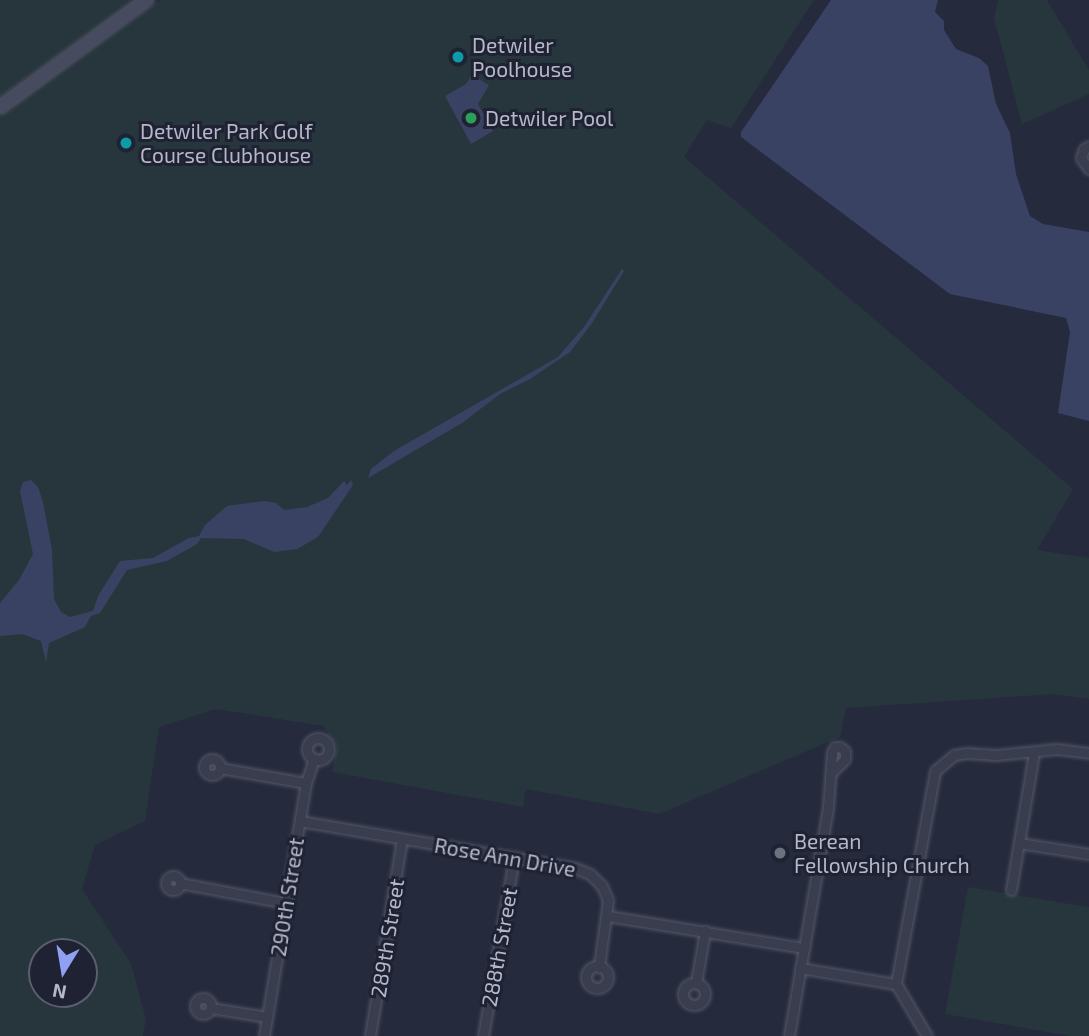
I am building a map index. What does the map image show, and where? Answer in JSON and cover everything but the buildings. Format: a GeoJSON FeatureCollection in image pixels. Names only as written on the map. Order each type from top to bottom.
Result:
{"type":"FeatureCollection","features":[{"type":"Feature","properties":{"kind":"main road"},"geometry":{"type":"LineString","coordinates":[[0,107],[147,0]]}},
{"type":"Feature","properties":{"kind":"street"},"geometry":{"type":"LineString","coordinates":[[1089,146],[1084,149],[1081,158],[1089,169]]}},
{"type":"Feature","properties":{"kind":"street"},"geometry":{"type":"LineString","coordinates":[[927,1036],[896,984],[931,778],[940,763],[954,755],[1057,749],[1089,753]]}},
{"type":"Feature","properties":{"kind":"street"},"geometry":{"type":"LineString","coordinates":[[1011,890],[1034,752]]}},
{"type":"Feature","properties":{"kind":"street","name":"290th Street"},"geometry":{"type":"LineString","coordinates":[[264,1036],[306,783],[314,758]]}},
{"type":"Feature","properties":{"kind":"street"},"geometry":{"type":"LineString","coordinates":[[220,768],[306,783]]}},
{"type":"Feature","properties":{"kind":"street"},"geometry":{"type":"LineString","coordinates":[[789,1036],[831,773]]}},
{"type":"Feature","properties":{"kind":"street","name":"Rose Ann Drive"},"geometry":{"type":"LineString","coordinates":[[300,821],[575,868],[590,874],[606,892],[608,916]]}},
{"type":"Feature","properties":{"kind":"street","name":"289th Street"},"geometry":{"type":"LineString","coordinates":[[370,1036],[402,839]]}},
{"type":"Feature","properties":{"kind":"street"},"geometry":{"type":"LineString","coordinates":[[1019,843],[1089,854]]}},
{"type":"Feature","properties":{"kind":"street","name":"288th Street"},"geometry":{"type":"LineString","coordinates":[[483,1036],[514,858]]}},
{"type":"Feature","properties":{"kind":"street"},"geometry":{"type":"LineString","coordinates":[[180,884],[286,902]]}},
{"type":"Feature","properties":{"kind":"street"},"geometry":{"type":"LineString","coordinates":[[599,967],[608,916],[804,948]]}},
{"type":"Feature","properties":{"kind":"street"},"geometry":{"type":"LineString","coordinates":[[696,983],[705,931]]}},
{"type":"Feature","properties":{"kind":"street"},"geometry":{"type":"LineString","coordinates":[[800,968],[896,984]]}},
{"type":"Feature","properties":{"kind":"street"},"geometry":{"type":"LineString","coordinates":[[211,1008],[267,1017]]}},
{"type":"Feature","properties":{"kind":"shaded area"},"geometry":{"type":"Polygon","coordinates":[[[0,0],[136,0],[0,97],[0,0]]]}},
{"type":"Feature","properties":{"kind":"shaded area"},"geometry":{"type":"Polygon","coordinates":[[[160,0],[814,0],[731,128],[707,120],[684,157],[1073,489],[1037,550],[1089,558],[1089,699],[1054,694],[846,708],[840,737],[659,814],[526,789],[523,807],[332,772],[337,746],[323,726],[216,709],[159,727],[145,821],[95,845],[82,889],[131,964],[146,1019],[143,1036],[0,1036],[0,115],[160,0]]]}},
{"type":"Feature","properties":{"kind":"shaded area"},"geometry":{"type":"Polygon","coordinates":[[[998,0],[1047,0],[1089,70],[1089,94],[1022,124],[994,18],[998,0]]]}},
{"type":"Feature","properties":{"kind":"shaded area"},"geometry":{"type":"Polygon","coordinates":[[[968,887],[1089,907],[1089,1036],[1070,1036],[945,1014],[968,887]]]}},
{"type":"Feature","properties":{"kind":"water"},"geometry":{"type":"Polygon","coordinates":[[[831,0],[938,0],[935,12],[944,21],[944,30],[956,49],[979,58],[988,66],[996,104],[1010,133],[1016,174],[1030,216],[1043,224],[1089,232],[1089,421],[1058,413],[1070,332],[1066,318],[950,294],[741,137],[741,132],[831,0]]]}},
{"type":"Feature","properties":{"kind":"water","name":"Detwiler Pool"},"geometry":{"type":"Polygon","coordinates":[[[472,75],[489,85],[478,104],[493,131],[471,144],[445,96],[466,84],[472,75]]]}},
{"type":"Feature","properties":{"kind":"water"},"geometry":{"type":"Polygon","coordinates":[[[622,269],[624,271],[592,323],[570,352],[530,379],[500,394],[462,423],[368,478],[371,469],[394,451],[558,357],[584,327],[622,269]]]}},
{"type":"Feature","properties":{"kind":"water"},"geometry":{"type":"Polygon","coordinates":[[[31,480],[38,487],[43,502],[52,550],[54,599],[61,612],[70,617],[93,611],[98,596],[120,561],[153,558],[189,538],[199,536],[205,525],[227,506],[264,501],[276,503],[284,510],[307,507],[328,498],[344,481],[347,485],[351,480],[353,485],[318,537],[297,549],[274,552],[244,539],[201,538],[197,544],[167,561],[127,570],[100,613],[91,616],[85,627],[49,643],[46,662],[41,641],[22,634],[0,636],[0,603],[19,580],[33,554],[20,491],[23,482],[31,480]]]}},
{"type":"Feature","properties":{"kind":"place","name":"Detwiler Poolhouse"},"geometry":{"type":"Point","coordinates":[458,57]}},
{"type":"Feature","properties":{"kind":"place","name":"Detwiler Pool"},"geometry":{"type":"Point","coordinates":[471,118]}},
{"type":"Feature","properties":{"kind":"place","name":"Detwiler Park Golf Course Clubhouse"},"geometry":{"type":"Point","coordinates":[126,143]}},
{"type":"Feature","properties":{"kind":"place","name":"Berean Fellowship Church"},"geometry":{"type":"Point","coordinates":[780,853]}}]}
